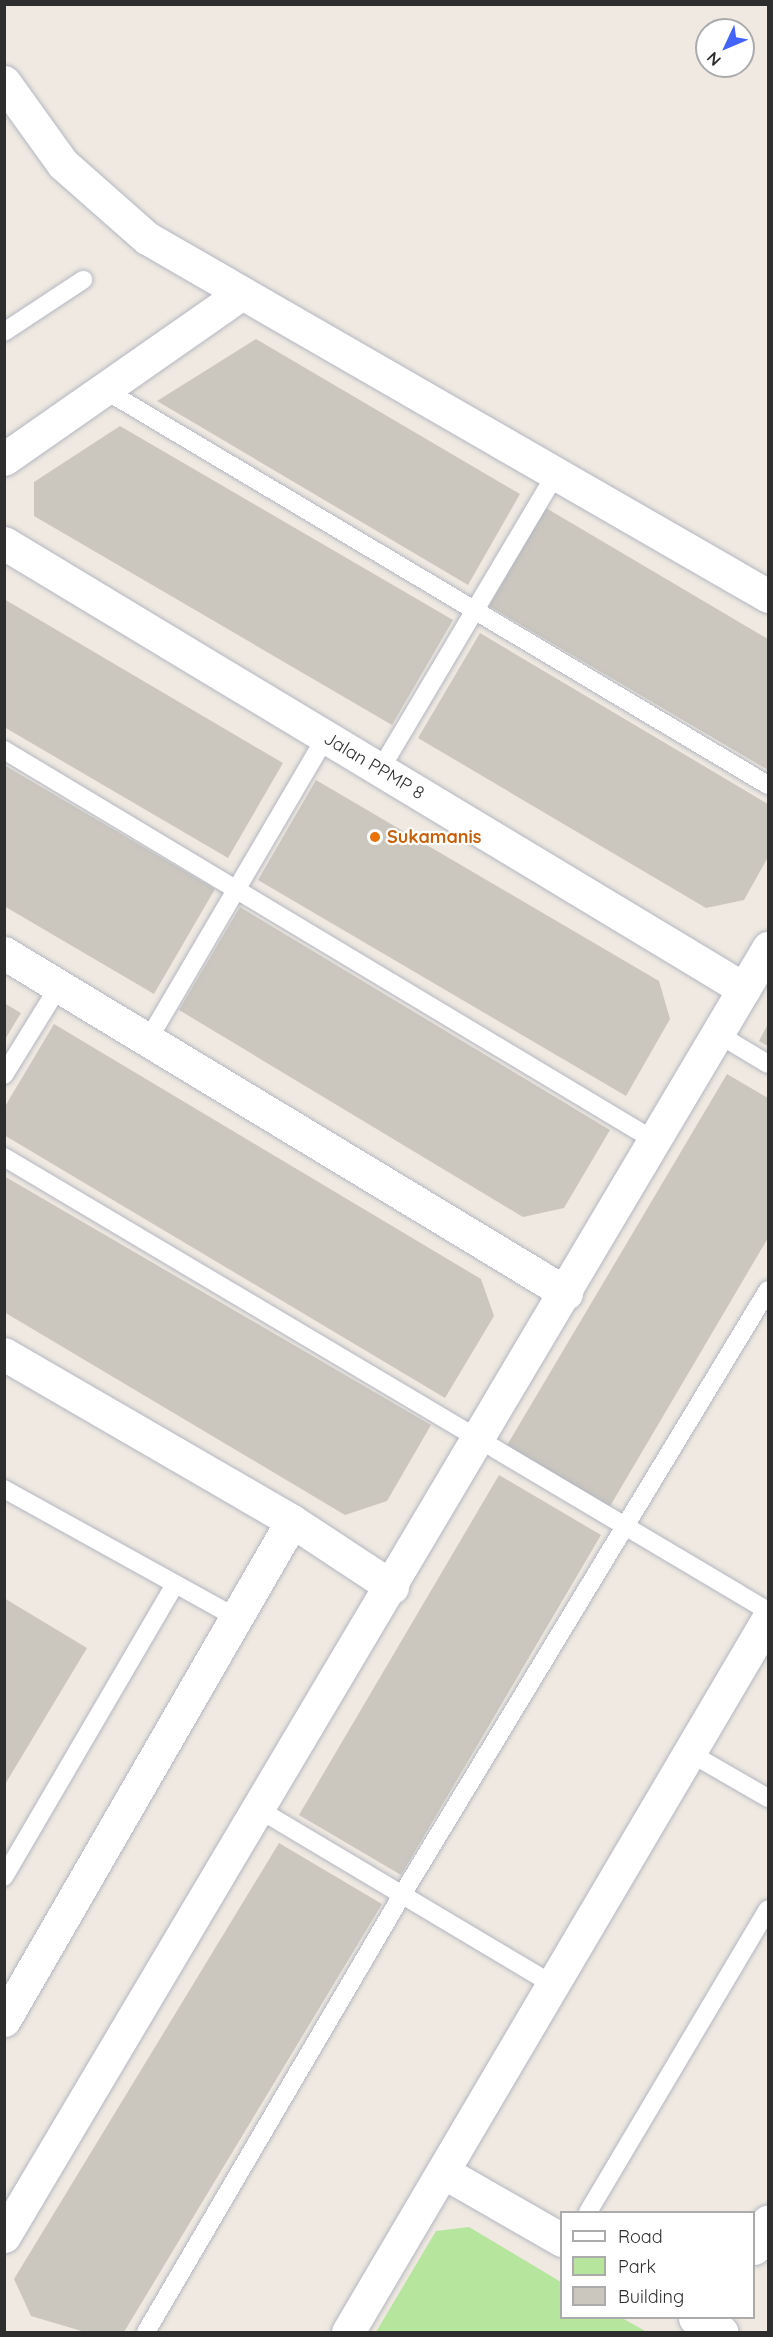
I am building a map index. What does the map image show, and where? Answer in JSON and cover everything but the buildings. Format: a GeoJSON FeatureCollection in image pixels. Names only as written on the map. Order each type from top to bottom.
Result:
{"type":"FeatureCollection","features":[{"type":"Feature","properties":{"kind":"street"},"geometry":{"type":"LineString","coordinates":[[4,82],[63,164],[98,198],[147,238],[768,596]]}},
{"type":"Feature","properties":{"kind":"street"},"geometry":{"type":"LineString","coordinates":[[4,459],[243,293]]}},
{"type":"Feature","properties":{"kind":"street","name":"Jalan PPMP 8"},"geometry":{"type":"LineString","coordinates":[[4,543],[744,989]]}},
{"type":"Feature","properties":{"kind":"street"},"geometry":{"type":"LineString","coordinates":[[4,2236],[260,1810],[768,948]]}},
{"type":"Feature","properties":{"kind":"street"},"geometry":{"type":"LineString","coordinates":[[4,953],[566,1293]]}},
{"type":"Feature","properties":{"kind":"street"},"geometry":{"type":"LineString","coordinates":[[4,1354],[292,1521],[392,1587]]}},
{"type":"Feature","properties":{"kind":"street"},"geometry":{"type":"LineString","coordinates":[[4,2020],[292,1521]]}},
{"type":"Feature","properties":{"kind":"street"},"geometry":{"type":"LineString","coordinates":[[348,2332],[445,2173],[768,1619]]}},
{"type":"Feature","properties":{"kind":"street"},"geometry":{"type":"LineString","coordinates":[[445,2173],[560,2239]]}},
{"type":"Feature","properties":{"kind":"street"},"geometry":{"type":"LineString","coordinates":[[755,2245],[768,2222]]}},
{"type":"Feature","properties":{"kind":"lane"},"geometry":{"type":"LineString","coordinates":[[4,332],[83,280]]}},
{"type":"Feature","properties":{"kind":"lane"},"geometry":{"type":"LineString","coordinates":[[105,390],[768,785]]}},
{"type":"Feature","properties":{"kind":"lane"},"geometry":{"type":"LineString","coordinates":[[380,770],[556,472]]}},
{"type":"Feature","properties":{"kind":"lane"},"geometry":{"type":"LineString","coordinates":[[148,1040],[326,736]]}},
{"type":"Feature","properties":{"kind":"lane"},"geometry":{"type":"LineString","coordinates":[[4,750],[655,1141]]}},
{"type":"Feature","properties":{"kind":"lane"},"geometry":{"type":"LineString","coordinates":[[4,1075],[59,986]]}},
{"type":"Feature","properties":{"kind":"lane"},"geometry":{"type":"LineString","coordinates":[[718,1034],[768,1064]]}},
{"type":"Feature","properties":{"kind":"lane"},"geometry":{"type":"LineString","coordinates":[[4,1157],[768,1611]]}},
{"type":"Feature","properties":{"kind":"lane"},"geometry":{"type":"LineString","coordinates":[[146,2332],[402,1895],[627,1527],[768,1290]]}},
{"type":"Feature","properties":{"kind":"lane"},"geometry":{"type":"LineString","coordinates":[[4,1489],[237,1618]]}},
{"type":"Feature","properties":{"kind":"lane"},"geometry":{"type":"LineString","coordinates":[[4,1877],[175,1584]]}},
{"type":"Feature","properties":{"kind":"lane"},"geometry":{"type":"LineString","coordinates":[[690,1753],[768,1798]]}},
{"type":"Feature","properties":{"kind":"lane"},"geometry":{"type":"LineString","coordinates":[[260,1810],[554,1986]]}},
{"type":"Feature","properties":{"kind":"lane"},"geometry":{"type":"LineString","coordinates":[[589,2211],[768,1909]]}},
{"type":"Feature","properties":{"kind":"green space"},"geometry":{"type":"Polygon","coordinates":[[[469,2227],[560,2281],[560,2319],[624,2319],[647,2332],[376,2332],[436,2231],[469,2227]]]}},
{"type":"Feature","properties":{"kind":"place","name":"Sukamanis"},"geometry":{"type":"Point","coordinates":[375,837]}}]}
